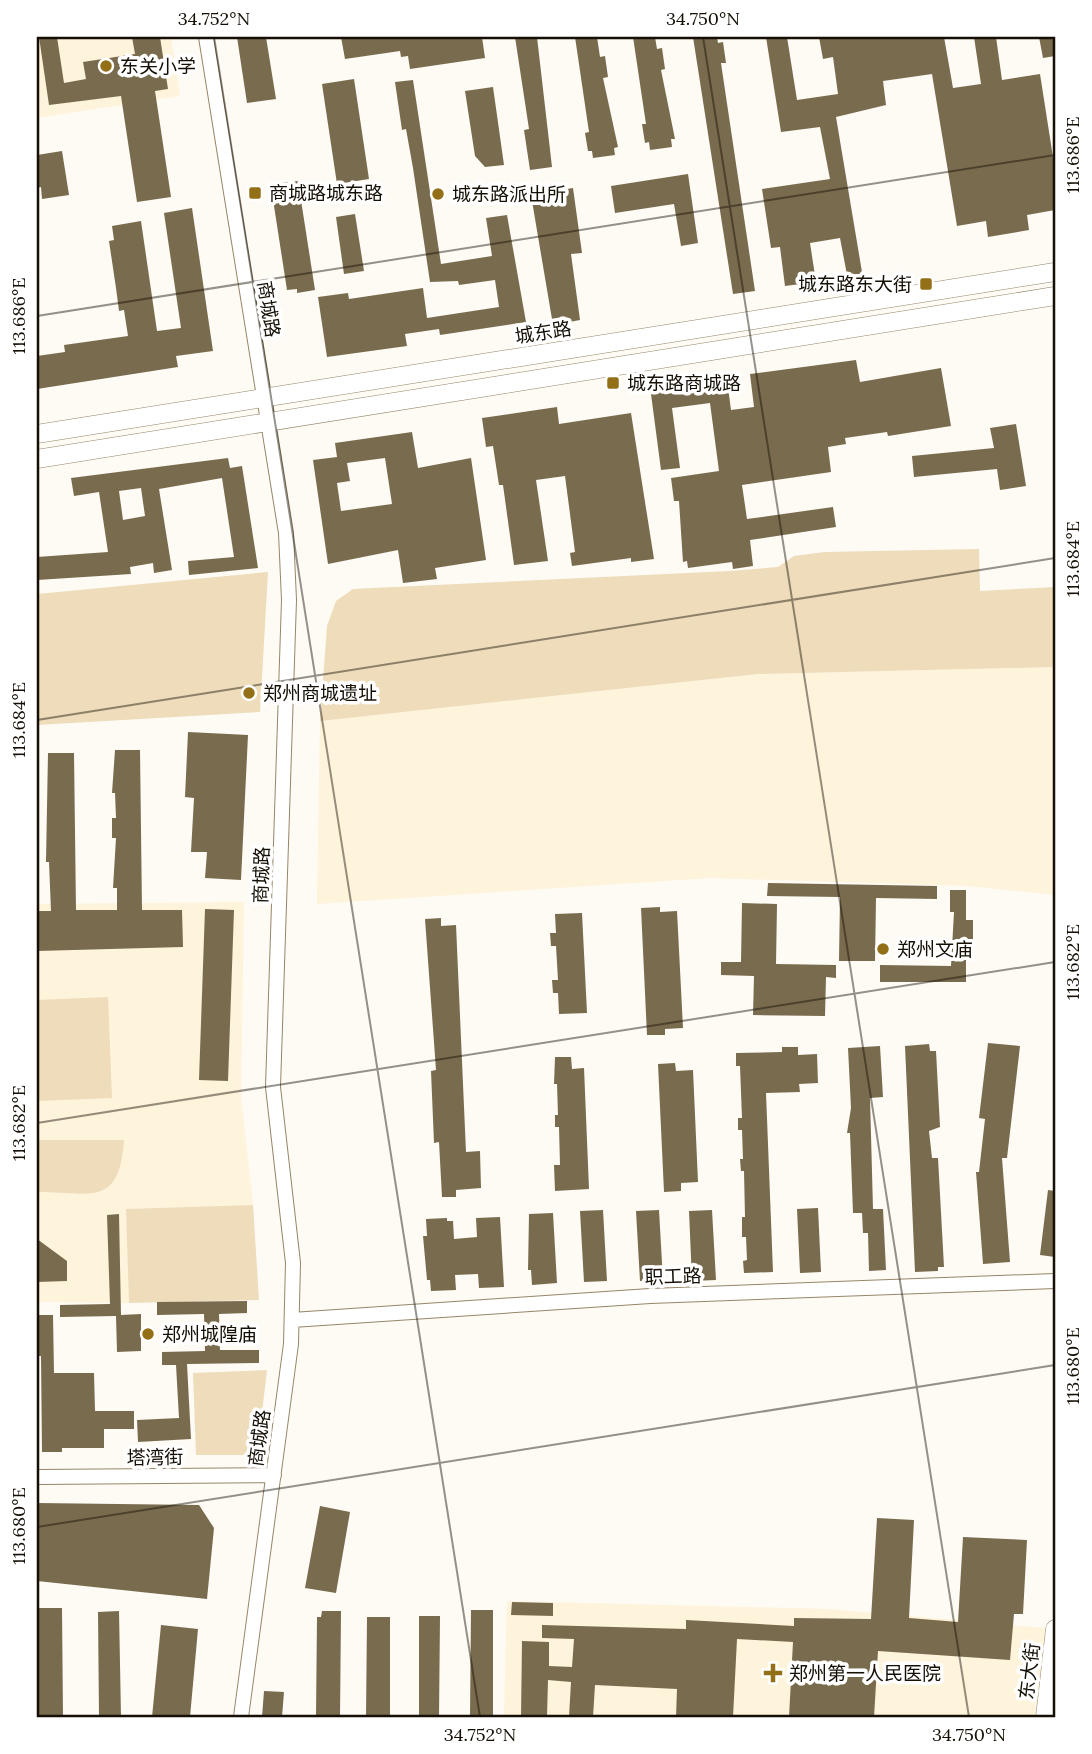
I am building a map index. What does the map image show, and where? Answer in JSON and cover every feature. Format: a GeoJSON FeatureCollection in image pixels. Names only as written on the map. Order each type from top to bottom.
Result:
{"type":"FeatureCollection","features":[{"type":"Feature","properties":{"kind":"main road","name":"城东路"},"geometry":{"type":"LineString","coordinates":[[37,434],[1055,272]]}},
{"type":"Feature","properties":{"kind":"main road"},"geometry":{"type":"LineString","coordinates":[[37,459],[1055,296]]}},
{"type":"Feature","properties":{"kind":"main road","name":"东大街"},"geometry":{"type":"LineString","coordinates":[[1045,1717],[1055,1629]]}},
{"type":"Feature","properties":{"kind":"street","name":"商城路"},"geometry":{"type":"LineString","coordinates":[[206,37],[286,533],[289,600],[273,1087],[293,1263],[292,1320],[241,1717]]}},
{"type":"Feature","properties":{"kind":"street","name":"职工路"},"geometry":{"type":"LineString","coordinates":[[292,1320],[650,1296],[1055,1281]]}},
{"type":"Feature","properties":{"kind":"street","name":"塔湾街"},"geometry":{"type":"LineString","coordinates":[[37,1477],[274,1475]]}},
{"type":"Feature","properties":{"kind":"shaded area","name":"东关小学"},"geometry":{"type":"Polygon","coordinates":[[[37,37],[171,37],[180,96],[37,118],[37,37]]]}},
{"type":"Feature","properties":{"kind":"shaded area"},"geometry":{"type":"Polygon","coordinates":[[[979,549],[980,591],[1055,587],[1055,667],[758,674],[320,721],[327,626],[336,601],[353,589],[730,571],[778,567],[794,556],[825,552],[979,549]]]}},
{"type":"Feature","properties":{"kind":"shaded area"},"geometry":{"type":"Polygon","coordinates":[[[268,572],[260,712],[37,725],[37,594],[268,572]]]}},
{"type":"Feature","properties":{"kind":"shaded area"},"geometry":{"type":"Polygon","coordinates":[[[1055,667],[1055,895],[969,886],[710,878],[317,904],[320,721],[758,674],[1055,667]]]}},
{"type":"Feature","properties":{"kind":"shaded area"},"geometry":{"type":"Polygon","coordinates":[[[244,902],[241,1097],[253,1205],[126,1209],[129,1303],[37,1302],[37,904],[244,902]]]}},
{"type":"Feature","properties":{"kind":"shaded area"},"geometry":{"type":"Polygon","coordinates":[[[108,997],[112,1098],[37,1101],[37,1000],[108,997]]]}},
{"type":"Feature","properties":{"kind":"shaded area"},"geometry":{"type":"Polygon","coordinates":[[[37,1140],[124,1140],[116,1177],[109,1186],[99,1192],[37,1192],[37,1140]]]}},
{"type":"Feature","properties":{"kind":"shaded area"},"geometry":{"type":"Polygon","coordinates":[[[253,1205],[259,1300],[129,1303],[126,1209],[253,1205]]]}},
{"type":"Feature","properties":{"kind":"shaded area"},"geometry":{"type":"Polygon","coordinates":[[[267,1370],[257,1455],[196,1455],[193,1373],[267,1370]]]}},
{"type":"Feature","properties":{"kind":"shaded area","name":"郑州第一人民医院"},"geometry":{"type":"Polygon","coordinates":[[[507,1601],[828,1609],[1046,1628],[1035,1717],[504,1717],[507,1601]]]}},
{"type":"Feature","properties":{"kind":"building"},"geometry":{"type":"Polygon","coordinates":[[[39,37],[57,37],[64,83],[86,79],[83,62],[135,54],[132,37],[160,37],[168,89],[155,91],[171,197],[137,202],[121,96],[49,105],[39,37]]]}},
{"type":"Feature","properties":{"kind":"building"},"geometry":{"type":"Polygon","coordinates":[[[237,37],[266,37],[276,99],[247,103],[237,37]]]}},
{"type":"Feature","properties":{"kind":"building"},"geometry":{"type":"Polygon","coordinates":[[[341,37],[482,37],[485,58],[410,69],[408,56],[401,57],[400,51],[345,59],[341,37]]]}},
{"type":"Feature","properties":{"kind":"building"},"geometry":{"type":"Polygon","coordinates":[[[515,37],[537,37],[552,167],[530,170],[524,130],[529,129],[515,37]]]}},
{"type":"Feature","properties":{"kind":"building"},"geometry":{"type":"Polygon","coordinates":[[[575,37],[597,37],[600,57],[605,56],[608,77],[603,78],[618,147],[614,148],[615,155],[593,158],[592,151],[588,151],[585,133],[589,132],[575,37]]]}},
{"type":"Feature","properties":{"kind":"building"},"geometry":{"type":"Polygon","coordinates":[[[633,37],[655,37],[657,49],[662,48],[665,69],[661,70],[675,139],[671,139],[672,147],[650,150],[649,142],[645,143],[642,124],[646,124],[633,37]]]}},
{"type":"Feature","properties":{"kind":"building"},"geometry":{"type":"Polygon","coordinates":[[[693,37],[717,37],[718,43],[723,42],[726,63],[721,63],[755,291],[733,294],[693,37]]]}},
{"type":"Feature","properties":{"kind":"building"},"geometry":{"type":"Polygon","coordinates":[[[766,37],[787,37],[797,100],[838,94],[833,57],[823,59],[819,37],[944,37],[953,88],[981,84],[974,37],[996,37],[1002,80],[1040,74],[1055,170],[1055,210],[1027,215],[1029,230],[988,237],[986,221],[957,226],[932,74],[883,81],[886,105],[836,117],[863,278],[848,280],[840,238],[810,243],[816,282],[785,286],[780,247],[771,248],[762,189],[830,179],[820,127],[781,132],[766,37]]]}},
{"type":"Feature","properties":{"kind":"building"},"geometry":{"type":"Polygon","coordinates":[[[1039,37],[1055,37],[1055,56],[1043,58],[1039,37]]]}},
{"type":"Feature","properties":{"kind":"building"},"geometry":{"type":"Polygon","coordinates":[[[354,79],[369,179],[337,184],[322,84],[354,79]]]}},
{"type":"Feature","properties":{"kind":"building"},"geometry":{"type":"Polygon","coordinates":[[[413,80],[441,264],[492,256],[486,218],[507,215],[526,322],[440,335],[439,329],[405,334],[407,346],[327,357],[318,297],[348,293],[349,299],[423,288],[427,318],[499,307],[495,280],[459,285],[458,281],[430,282],[413,168],[406,129],[402,130],[395,82],[413,80]]]}},
{"type":"Feature","properties":{"kind":"building"},"geometry":{"type":"Polygon","coordinates":[[[493,87],[504,165],[485,167],[475,156],[465,91],[493,87]]]}},
{"type":"Feature","properties":{"kind":"building"},"geometry":{"type":"Polygon","coordinates":[[[62,151],[69,195],[42,199],[41,187],[37,188],[37,155],[62,151]]]}},
{"type":"Feature","properties":{"kind":"building"},"geometry":{"type":"Polygon","coordinates":[[[688,174],[698,243],[681,246],[674,204],[615,213],[611,186],[688,174]]]}},
{"type":"Feature","properties":{"kind":"building"},"geometry":{"type":"Polygon","coordinates":[[[298,181],[315,290],[297,293],[297,289],[287,290],[272,193],[282,192],[281,183],[298,181]]]}},
{"type":"Feature","properties":{"kind":"building"},"geometry":{"type":"Polygon","coordinates":[[[573,188],[582,253],[571,254],[580,320],[553,325],[531,195],[573,188]]]}},
{"type":"Feature","properties":{"kind":"building"},"geometry":{"type":"Polygon","coordinates":[[[192,208],[213,351],[176,356],[178,367],[37,389],[37,356],[65,352],[64,345],[128,336],[124,310],[119,311],[109,241],[114,240],[112,226],[141,221],[157,331],[181,328],[164,213],[192,208]]]}},
{"type":"Feature","properties":{"kind":"building"},"geometry":{"type":"Polygon","coordinates":[[[355,214],[364,271],[344,274],[336,217],[355,214]]]}},
{"type":"Feature","properties":{"kind":"building"},"geometry":{"type":"Polygon","coordinates":[[[856,360],[860,382],[941,368],[951,426],[888,436],[887,432],[845,438],[846,444],[828,447],[831,472],[742,485],[747,519],[833,507],[836,527],[750,540],[753,566],[733,569],[732,562],[688,568],[687,561],[683,562],[679,501],[674,501],[671,478],[719,471],[710,403],[672,408],[680,468],[661,470],[651,394],[727,380],[731,410],[754,407],[750,374],[856,360]]]}},
{"type":"Feature","properties":{"kind":"building"},"geometry":{"type":"Polygon","coordinates":[[[557,407],[559,424],[631,413],[654,559],[631,562],[631,558],[572,566],[570,553],[575,552],[565,476],[536,480],[548,561],[514,565],[503,485],[499,485],[493,446],[486,447],[482,418],[557,407]]]}},
{"type":"Feature","properties":{"kind":"building"},"geometry":{"type":"Polygon","coordinates":[[[1016,424],[1026,486],[1000,490],[997,469],[914,477],[912,456],[994,448],[990,428],[1016,424]]]}},
{"type":"Feature","properties":{"kind":"building"},"geometry":{"type":"Polygon","coordinates":[[[412,432],[418,468],[471,458],[486,560],[435,568],[437,579],[403,583],[398,550],[328,564],[313,460],[337,457],[335,443],[412,432]],[[385,458],[347,463],[350,481],[337,483],[341,511],[392,504],[385,458]]]}},
{"type":"Feature","properties":{"kind":"building"},"geometry":{"type":"Polygon","coordinates":[[[228,458],[230,468],[242,466],[258,568],[189,575],[188,561],[234,557],[222,478],[159,489],[172,570],[154,573],[153,563],[130,567],[131,574],[37,580],[37,557],[108,552],[99,492],[74,496],[71,478],[228,458]],[[141,488],[119,491],[123,520],[145,516],[141,488]]]}},
{"type":"Feature","properties":{"kind":"building"},"geometry":{"type":"Polygon","coordinates":[[[188,732],[248,735],[241,880],[205,878],[207,852],[191,852],[194,798],[185,797],[188,732]]]}},
{"type":"Feature","properties":{"kind":"building"},"geometry":{"type":"Polygon","coordinates":[[[115,750],[140,750],[142,910],[182,910],[183,947],[37,951],[37,911],[51,911],[49,862],[46,862],[48,753],[74,753],[76,910],[117,910],[117,888],[113,888],[116,838],[112,838],[112,818],[116,818],[115,793],[112,793],[115,750]]]}},
{"type":"Feature","properties":{"kind":"building"},"geometry":{"type":"Polygon","coordinates":[[[768,883],[937,886],[937,899],[876,898],[875,961],[839,961],[840,897],[767,896],[768,883]]]}},
{"type":"Feature","properties":{"kind":"building"},"geometry":{"type":"Polygon","coordinates":[[[950,890],[966,890],[966,920],[973,920],[973,948],[966,948],[966,982],[880,982],[880,965],[951,966],[954,912],[950,912],[950,890]]]}},
{"type":"Feature","properties":{"kind":"building"},"geometry":{"type":"Polygon","coordinates":[[[742,903],[777,904],[776,964],[836,965],[836,978],[826,977],[825,1016],[753,1015],[754,976],[721,975],[721,962],[741,962],[742,903]]]}},
{"type":"Feature","properties":{"kind":"building"},"geometry":{"type":"Polygon","coordinates":[[[660,907],[660,912],[677,911],[683,1028],[665,1029],[665,1035],[647,1035],[641,908],[660,907]]]}},
{"type":"Feature","properties":{"kind":"building"},"geometry":{"type":"Polygon","coordinates":[[[205,909],[234,910],[228,1081],[199,1080],[205,909]]]}},
{"type":"Feature","properties":{"kind":"building"},"geometry":{"type":"Polygon","coordinates":[[[582,913],[587,1013],[559,1014],[558,993],[553,993],[552,980],[558,980],[556,946],[551,946],[550,933],[556,933],[555,914],[582,913]]]}},
{"type":"Feature","properties":{"kind":"building"},"geometry":{"type":"Polygon","coordinates":[[[441,918],[441,926],[456,925],[466,1152],[480,1151],[481,1188],[456,1190],[456,1197],[442,1197],[439,1142],[434,1143],[431,1071],[436,1070],[425,919],[441,918]]]}},
{"type":"Feature","properties":{"kind":"building"},"geometry":{"type":"Polygon","coordinates":[[[988,1043],[1020,1046],[1007,1158],[1002,1158],[1010,1262],[983,1264],[976,1172],[979,1172],[985,1119],[979,1118],[988,1043]]]}},
{"type":"Feature","properties":{"kind":"building"},"geometry":{"type":"Polygon","coordinates":[[[929,1044],[930,1051],[936,1051],[940,1127],[929,1131],[932,1158],[938,1158],[944,1267],[938,1267],[938,1271],[915,1272],[905,1046],[929,1044]]]}},
{"type":"Feature","properties":{"kind":"building"},"geometry":{"type":"Polygon","coordinates":[[[880,1046],[883,1097],[870,1098],[873,1209],[883,1209],[886,1270],[869,1271],[868,1233],[863,1233],[862,1213],[853,1213],[850,1133],[847,1133],[851,1108],[848,1048],[880,1046]]]}},
{"type":"Feature","properties":{"kind":"building"},"geometry":{"type":"Polygon","coordinates":[[[782,1047],[798,1047],[798,1055],[817,1054],[818,1083],[799,1084],[800,1092],[766,1093],[773,1272],[744,1273],[743,1261],[747,1260],[746,1237],[742,1237],[742,1217],[745,1217],[744,1171],[741,1171],[740,1159],[743,1159],[742,1130],[738,1130],[738,1118],[742,1118],[740,1066],[736,1066],[736,1053],[782,1052],[782,1047]]]}},
{"type":"Feature","properties":{"kind":"building"},"geometry":{"type":"Polygon","coordinates":[[[555,1057],[571,1057],[572,1069],[584,1068],[589,1189],[555,1191],[554,1165],[560,1165],[559,1127],[555,1127],[555,1115],[558,1115],[557,1084],[554,1084],[555,1057]]]}},
{"type":"Feature","properties":{"kind":"building"},"geometry":{"type":"Polygon","coordinates":[[[675,1063],[676,1071],[693,1070],[698,1182],[681,1183],[681,1191],[664,1192],[658,1064],[675,1063]]]}},
{"type":"Feature","properties":{"kind":"building"},"geometry":{"type":"Polygon","coordinates":[[[1048,1190],[1055,1191],[1055,1257],[1040,1255],[1048,1190]]]}},
{"type":"Feature","properties":{"kind":"building"},"geometry":{"type":"Polygon","coordinates":[[[818,1208],[821,1272],[800,1273],[797,1209],[818,1208]]]}},
{"type":"Feature","properties":{"kind":"building"},"geometry":{"type":"Polygon","coordinates":[[[603,1210],[607,1281],[584,1282],[580,1211],[603,1210]]]}},
{"type":"Feature","properties":{"kind":"building"},"geometry":{"type":"Polygon","coordinates":[[[659,1210],[663,1280],[640,1281],[636,1211],[659,1210]]]}},
{"type":"Feature","properties":{"kind":"building"},"geometry":{"type":"Polygon","coordinates":[[[712,1210],[716,1280],[692,1281],[689,1211],[712,1210]]]}},
{"type":"Feature","properties":{"kind":"building"},"geometry":{"type":"Polygon","coordinates":[[[553,1213],[557,1283],[532,1285],[531,1270],[528,1270],[529,1214],[553,1213]]]}},
{"type":"Feature","properties":{"kind":"building"},"geometry":{"type":"Polygon","coordinates":[[[119,1214],[121,1315],[141,1314],[141,1351],[117,1352],[116,1316],[60,1317],[60,1305],[110,1304],[107,1215],[119,1214]]]}},
{"type":"Feature","properties":{"kind":"building"},"geometry":{"type":"Polygon","coordinates":[[[500,1217],[504,1287],[479,1288],[478,1274],[455,1275],[456,1290],[431,1291],[430,1280],[427,1280],[423,1236],[427,1236],[426,1219],[447,1218],[447,1221],[453,1221],[454,1239],[477,1237],[476,1218],[500,1217]]]}},
{"type":"Feature","properties":{"kind":"building"},"geometry":{"type":"Polygon","coordinates":[[[37,1239],[67,1261],[67,1281],[37,1282],[37,1239]]]}},
{"type":"Feature","properties":{"kind":"building"},"geometry":{"type":"Polygon","coordinates":[[[247,1301],[247,1313],[219,1314],[220,1350],[259,1350],[259,1363],[187,1364],[191,1439],[138,1442],[137,1420],[179,1418],[176,1365],[162,1365],[162,1352],[205,1351],[204,1314],[157,1315],[157,1302],[247,1301]]]}},
{"type":"Feature","properties":{"kind":"building"},"geometry":{"type":"Polygon","coordinates":[[[37,1315],[53,1315],[54,1373],[94,1373],[95,1411],[134,1411],[134,1429],[104,1429],[104,1448],[62,1448],[62,1452],[42,1452],[41,1356],[37,1356],[37,1315]]]}},
{"type":"Feature","properties":{"kind":"building"},"geometry":{"type":"Polygon","coordinates":[[[37,1503],[199,1505],[214,1528],[207,1599],[37,1581],[37,1503]]]}},
{"type":"Feature","properties":{"kind":"building"},"geometry":{"type":"Polygon","coordinates":[[[320,1506],[350,1512],[336,1593],[305,1588],[320,1506]]]}},
{"type":"Feature","properties":{"kind":"building"},"geometry":{"type":"Polygon","coordinates":[[[877,1518],[914,1520],[909,1618],[958,1622],[963,1537],[1027,1540],[1023,1614],[1014,1614],[1010,1660],[878,1651],[874,1717],[789,1717],[793,1642],[737,1639],[733,1717],[676,1717],[677,1689],[595,1685],[593,1717],[569,1717],[571,1682],[548,1680],[547,1717],[521,1717],[522,1641],[549,1642],[549,1666],[572,1667],[574,1639],[542,1638],[542,1625],[686,1629],[686,1620],[794,1626],[794,1618],[871,1619],[877,1518]]]}},
{"type":"Feature","properties":{"kind":"building"},"geometry":{"type":"Polygon","coordinates":[[[512,1602],[553,1603],[553,1616],[511,1615],[512,1602]]]}},
{"type":"Feature","properties":{"kind":"building"},"geometry":{"type":"Polygon","coordinates":[[[37,1608],[62,1608],[63,1717],[37,1717],[37,1608]]]}},
{"type":"Feature","properties":{"kind":"building"},"geometry":{"type":"Polygon","coordinates":[[[471,1610],[493,1610],[493,1717],[470,1717],[471,1610]]]}},
{"type":"Feature","properties":{"kind":"building"},"geometry":{"type":"Polygon","coordinates":[[[119,1611],[121,1717],[99,1717],[98,1612],[119,1611]]]}},
{"type":"Feature","properties":{"kind":"building"},"geometry":{"type":"Polygon","coordinates":[[[322,1611],[341,1611],[340,1717],[316,1717],[317,1617],[321,1617],[322,1611]]]}},
{"type":"Feature","properties":{"kind":"building"},"geometry":{"type":"Polygon","coordinates":[[[419,1616],[440,1616],[439,1717],[419,1717],[419,1616]]]}},
{"type":"Feature","properties":{"kind":"building"},"geometry":{"type":"Polygon","coordinates":[[[367,1617],[390,1617],[390,1717],[366,1717],[367,1617]]]}},
{"type":"Feature","properties":{"kind":"building"},"geometry":{"type":"Polygon","coordinates":[[[161,1625],[198,1629],[190,1717],[152,1717],[161,1625]]]}},
{"type":"Feature","properties":{"kind":"building"},"geometry":{"type":"Polygon","coordinates":[[[264,1691],[284,1692],[282,1717],[262,1717],[264,1691]]]}},
{"type":"Feature","properties":{"kind":"place","name":"东关小学"},"geometry":{"type":"Point","coordinates":[106,66]}},
{"type":"Feature","properties":{"kind":"place","name":"商城路城东路"},"geometry":{"type":"Point","coordinates":[255,193]}},
{"type":"Feature","properties":{"kind":"place","name":"城东路派出所"},"geometry":{"type":"Point","coordinates":[438,194]}},
{"type":"Feature","properties":{"kind":"place","name":"城东路东大街"},"geometry":{"type":"Point","coordinates":[926,284]}},
{"type":"Feature","properties":{"kind":"place","name":"城东路商城路"},"geometry":{"type":"Point","coordinates":[613,383]}},
{"type":"Feature","properties":{"kind":"place","name":"郑州商城遗址"},"geometry":{"type":"Point","coordinates":[249,693]}},
{"type":"Feature","properties":{"kind":"place","name":"郑州文庙"},"geometry":{"type":"Point","coordinates":[883,949]}},
{"type":"Feature","properties":{"kind":"place","name":"郑州城隍庙"},"geometry":{"type":"Point","coordinates":[148,1334]}},
{"type":"Feature","properties":{"kind":"place","name":"郑州第一人民医院"},"geometry":{"type":"Point","coordinates":[773,1673]}}]}
